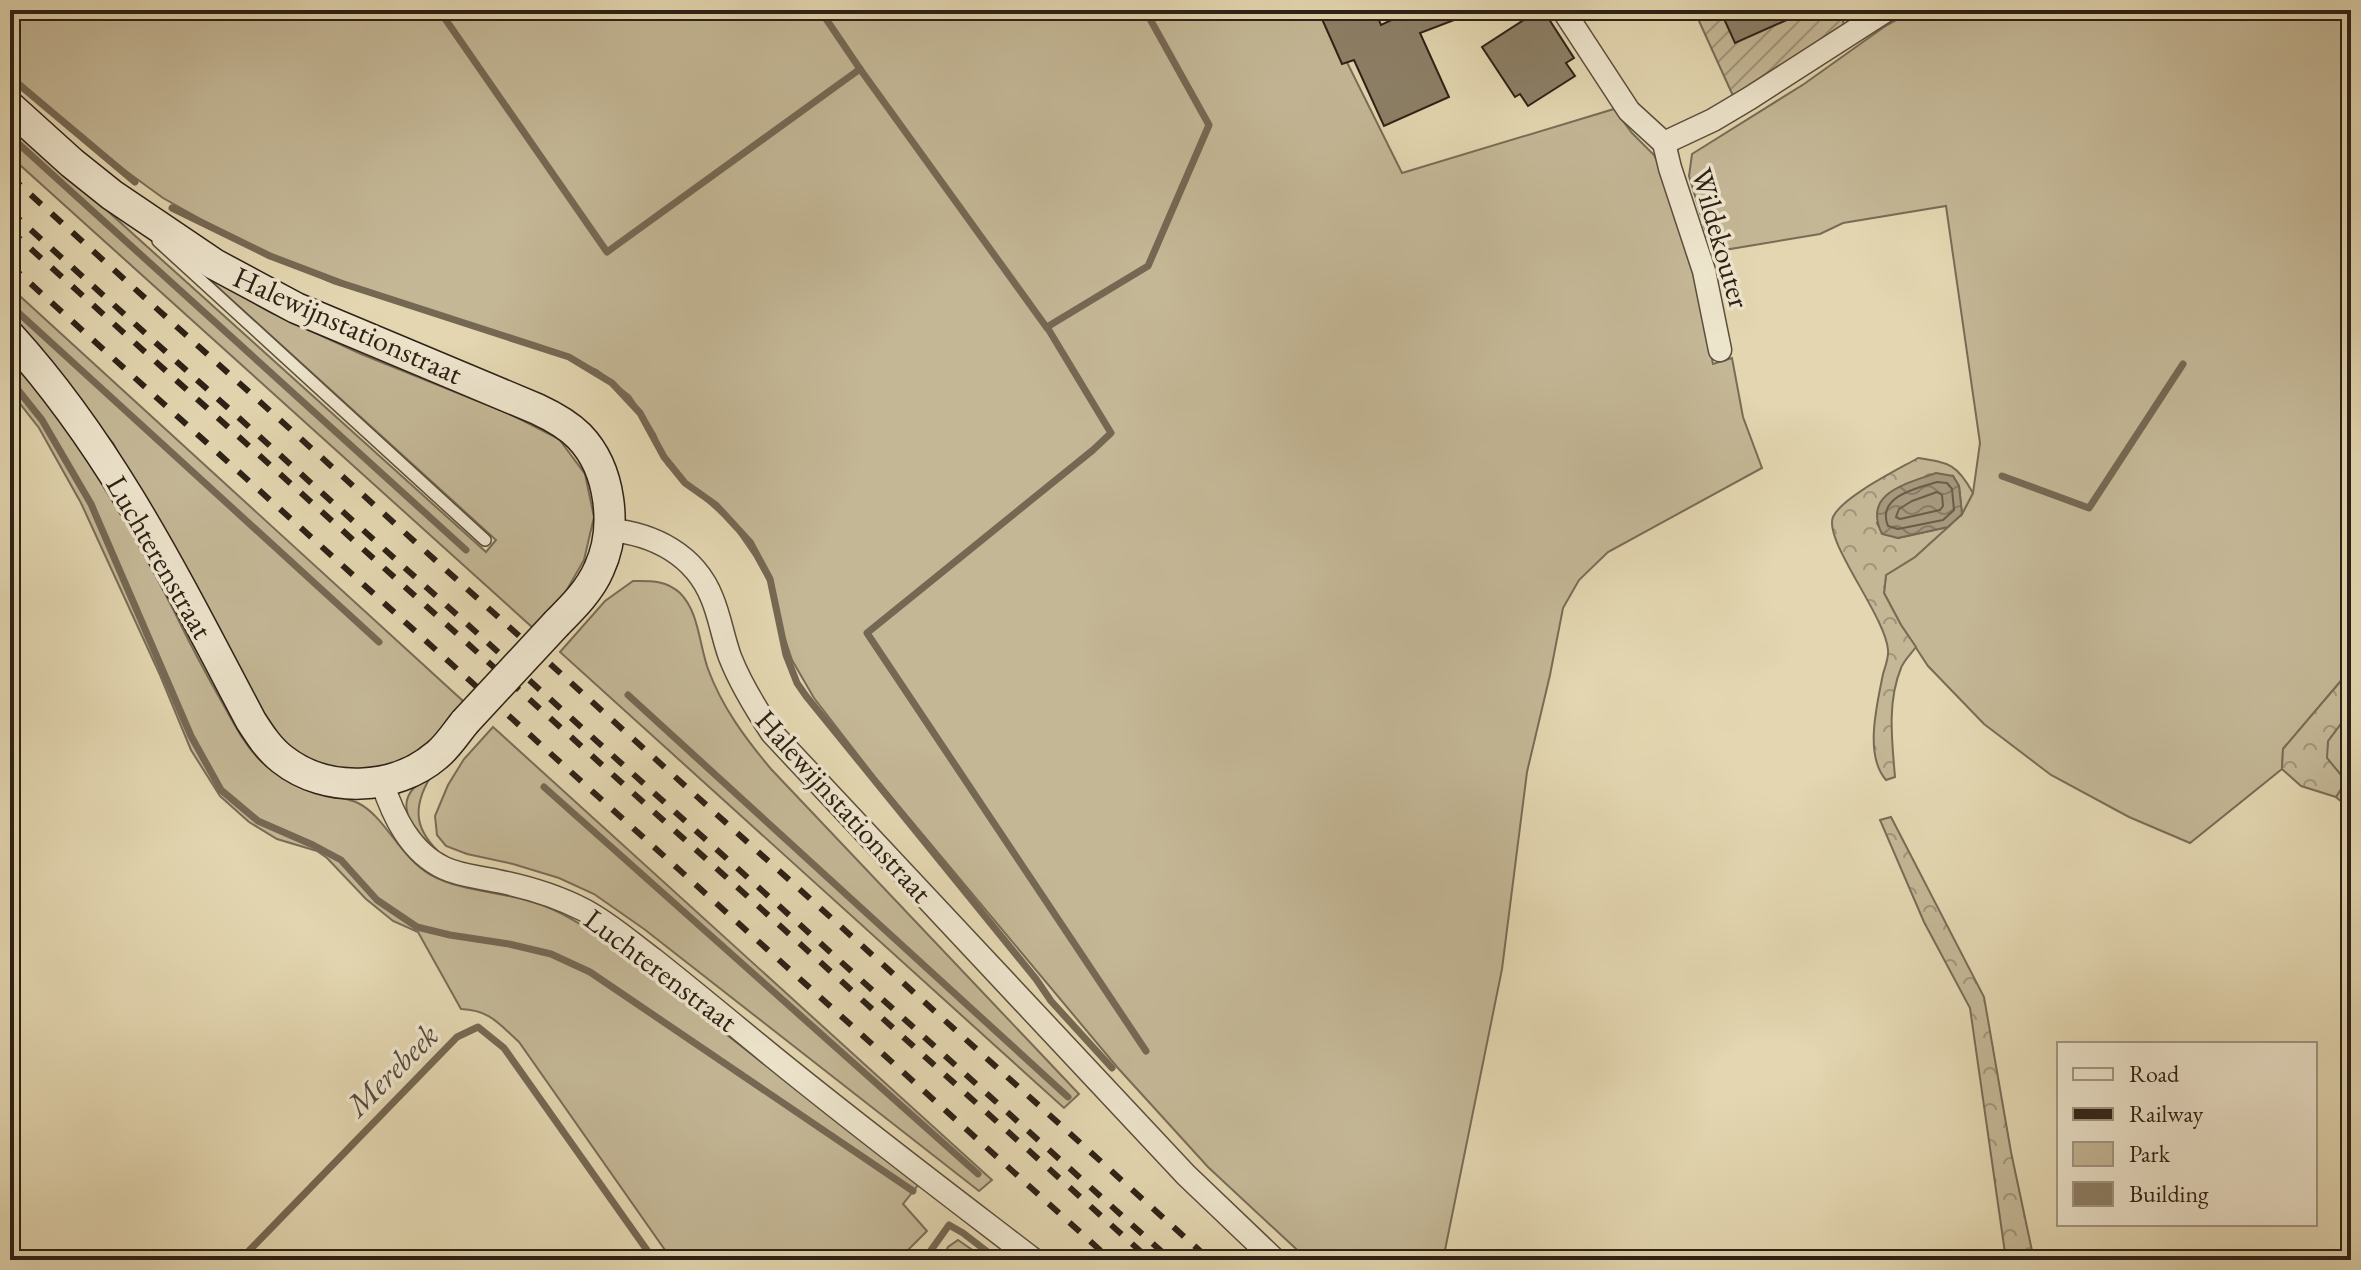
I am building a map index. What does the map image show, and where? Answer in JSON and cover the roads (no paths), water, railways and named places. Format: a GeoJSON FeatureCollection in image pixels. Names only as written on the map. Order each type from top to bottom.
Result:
{"type":"FeatureCollection","features":[{"type":"Feature","properties":{"kind":"street"},"geometry":{"type":"LineString","coordinates":[[1563,10],[1635,119],[1664,143],[1750,98],[1887,10]]}},
{"type":"Feature","properties":{"kind":"street","name":"Halewijnstationstraat"},"geometry":{"type":"LineString","coordinates":[[10,107],[72,163],[143,218],[247,283],[296,308],[560,420],[579,436],[591,452],[608,495],[610,530],[600,568],[576,603],[438,754],[401,776],[382,782]]}},
{"type":"Feature","properties":{"kind":"street","name":"Wildekouter"},"geometry":{"type":"LineString","coordinates":[[1664,143],[1704,271],[1720,350]]}},
{"type":"Feature","properties":{"kind":"street","name":"Luchterenstraat"},"geometry":{"type":"LineString","coordinates":[[10,336],[56,390],[124,488],[251,721],[280,758],[305,773],[351,783],[382,782],[396,819],[430,860],[459,873],[552,896],[598,918],[1034,1260]]}},
{"type":"Feature","properties":{"kind":"street","name":"Halewijnstationstraat"},"geometry":{"type":"LineString","coordinates":[[610,530],[641,535],[686,560],[713,599],[722,636],[737,675],[772,733],[1186,1175],[1275,1260]]}},
{"type":"Feature","properties":{"kind":"lane"},"geometry":{"type":"LineString","coordinates":[[72,163],[485,540]]}},
{"type":"Feature","properties":{"kind":"water"},"geometry":{"type":"Polygon","coordinates":[[[1936,473],[1953,476],[1959,486],[1962,514],[1948,527],[1898,538],[1882,534],[1877,520],[1882,500],[1900,486],[1936,473]]]}},
{"type":"Feature","properties":{"kind":"waterway"},"geometry":{"type":"LineString","coordinates":[[439,10],[607,252],[860,69]]}},
{"type":"Feature","properties":{"kind":"waterway"},"geometry":{"type":"LineString","coordinates":[[820,10],[1047,328]]}},
{"type":"Feature","properties":{"kind":"waterway"},"geometry":{"type":"LineString","coordinates":[[1145,10],[1209,125],[1148,266],[1047,327],[1111,433],[867,633],[1146,1051]]}},
{"type":"Feature","properties":{"kind":"waterway"},"geometry":{"type":"LineString","coordinates":[[10,77],[135,182]]}},
{"type":"Feature","properties":{"kind":"waterway"},"geometry":{"type":"LineString","coordinates":[[10,136],[466,550]]}},
{"type":"Feature","properties":{"kind":"waterway"},"geometry":{"type":"LineString","coordinates":[[172,208],[270,256],[341,283],[569,357],[612,383],[640,413],[664,457],[685,483],[716,505],[750,542],[770,579],[786,655],[806,696],[1051,1001],[1112,1068]]}},
{"type":"Feature","properties":{"kind":"waterway"},"geometry":{"type":"LineString","coordinates":[[10,305],[379,642]]}},
{"type":"Feature","properties":{"kind":"waterway"},"geometry":{"type":"LineString","coordinates":[[2002,476],[2089,508],[2183,364]]}},
{"type":"Feature","properties":{"kind":"waterway"},"geometry":{"type":"LineString","coordinates":[[10,380],[42,420],[91,504],[191,736],[221,790],[258,821],[341,860],[377,900],[417,927],[551,954],[590,972],[913,1191]]}},
{"type":"Feature","properties":{"kind":"waterway"},"geometry":{"type":"LineString","coordinates":[[628,695],[1068,1097]]}},
{"type":"Feature","properties":{"kind":"waterway"},"geometry":{"type":"LineString","coordinates":[[544,787],[978,1174]]}},
{"type":"Feature","properties":{"kind":"waterway","name":"Merebeek"},"geometry":{"type":"LineString","coordinates":[[240,1260],[457,1037],[478,1027],[504,1048],[654,1260]]}},
{"type":"Feature","properties":{"kind":"waterway","name":"Merebeek"},"geometry":{"type":"LineString","coordinates":[[924,1260],[949,1225],[998,1260]]}},
{"type":"Feature","properties":{"kind":"railway"},"geometry":{"type":"LineString","coordinates":[[10,176],[1210,1260]]}},
{"type":"Feature","properties":{"kind":"railway"},"geometry":{"type":"LineString","coordinates":[[10,211],[1171,1260]]}},
{"type":"Feature","properties":{"kind":"railway"},"geometry":{"type":"LineString","coordinates":[[10,230],[1150,1260]]}},
{"type":"Feature","properties":{"kind":"railway"},"geometry":{"type":"LineString","coordinates":[[10,265],[1111,1260]]}}]}
